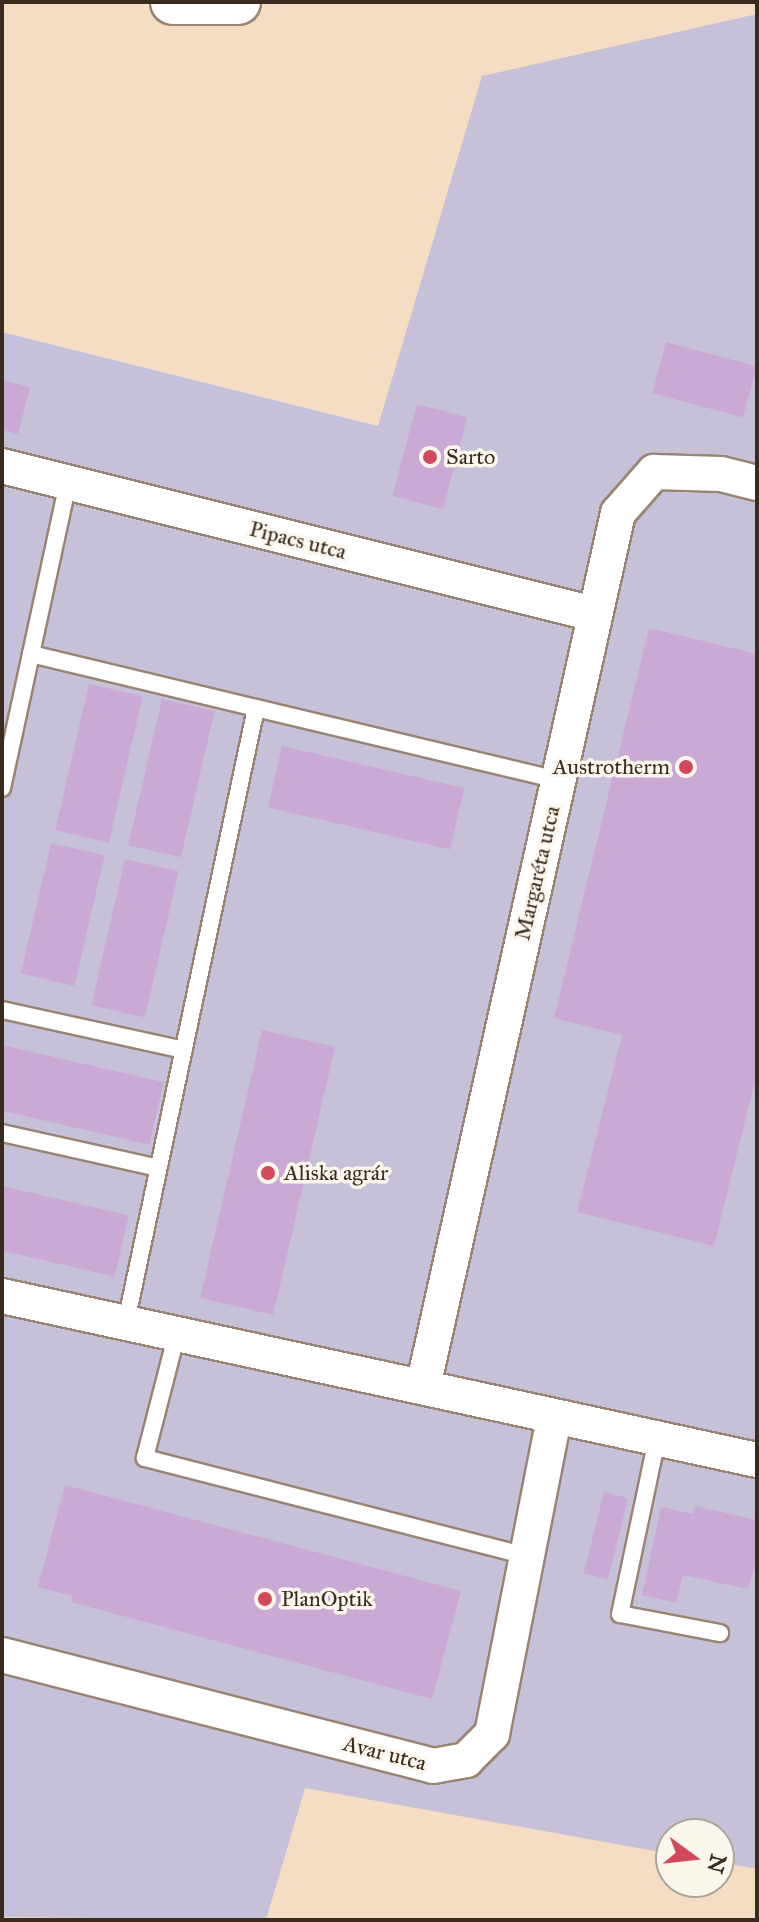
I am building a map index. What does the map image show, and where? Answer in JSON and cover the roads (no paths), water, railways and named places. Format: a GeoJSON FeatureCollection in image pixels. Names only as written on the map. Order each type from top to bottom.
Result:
{"type":"FeatureCollection","features":[{"type":"Feature","properties":{"kind":"main road"},"geometry":{"type":"LineString","coordinates":[[173,2],[238,2]]}},
{"type":"Feature","properties":{"kind":"street","name":"Pipacs utca"},"geometry":{"type":"LineString","coordinates":[[2,466],[594,614]]}},
{"type":"Feature","properties":{"kind":"street","name":"Margaréta utca"},"geometry":{"type":"LineString","coordinates":[[423,1387],[618,513],[654,472],[721,474],[757,483]]}},
{"type":"Feature","properties":{"kind":"street"},"geometry":{"type":"LineString","coordinates":[[2,1296],[757,1460]]}},
{"type":"Feature","properties":{"kind":"street","name":"Avar utca"},"geometry":{"type":"LineString","coordinates":[[2,1655],[433,1766],[449,1766],[482,1748],[492,1734],[554,1417]]}},
{"type":"Feature","properties":{"kind":"lane"},"geometry":{"type":"LineString","coordinates":[[2,788],[68,484]]}},
{"type":"Feature","properties":{"kind":"lane"},"geometry":{"type":"LineString","coordinates":[[31,654],[558,780]]}},
{"type":"Feature","properties":{"kind":"lane"},"geometry":{"type":"LineString","coordinates":[[126,1322],[256,708]]}},
{"type":"Feature","properties":{"kind":"lane"},"geometry":{"type":"LineString","coordinates":[[2,1010],[184,1050]]}},
{"type":"Feature","properties":{"kind":"lane"},"geometry":{"type":"LineString","coordinates":[[2,1133],[158,1168]]}},
{"type":"Feature","properties":{"kind":"lane"},"geometry":{"type":"LineString","coordinates":[[177,1333],[145,1458],[526,1556]]}},
{"type":"Feature","properties":{"kind":"lane"},"geometry":{"type":"LineString","coordinates":[[657,1439],[620,1614],[720,1633]]}},
{"type":"Feature","properties":{"kind":"place","name":"Sarto"},"geometry":{"type":"Point","coordinates":[430,457]}},
{"type":"Feature","properties":{"kind":"place","name":"Austrotherm"},"geometry":{"type":"Point","coordinates":[686,767]}},
{"type":"Feature","properties":{"kind":"place","name":"Aliska agrár"},"geometry":{"type":"Point","coordinates":[268,1173]}},
{"type":"Feature","properties":{"kind":"place","name":"PlanOptik"},"geometry":{"type":"Point","coordinates":[265,1599]}}]}
